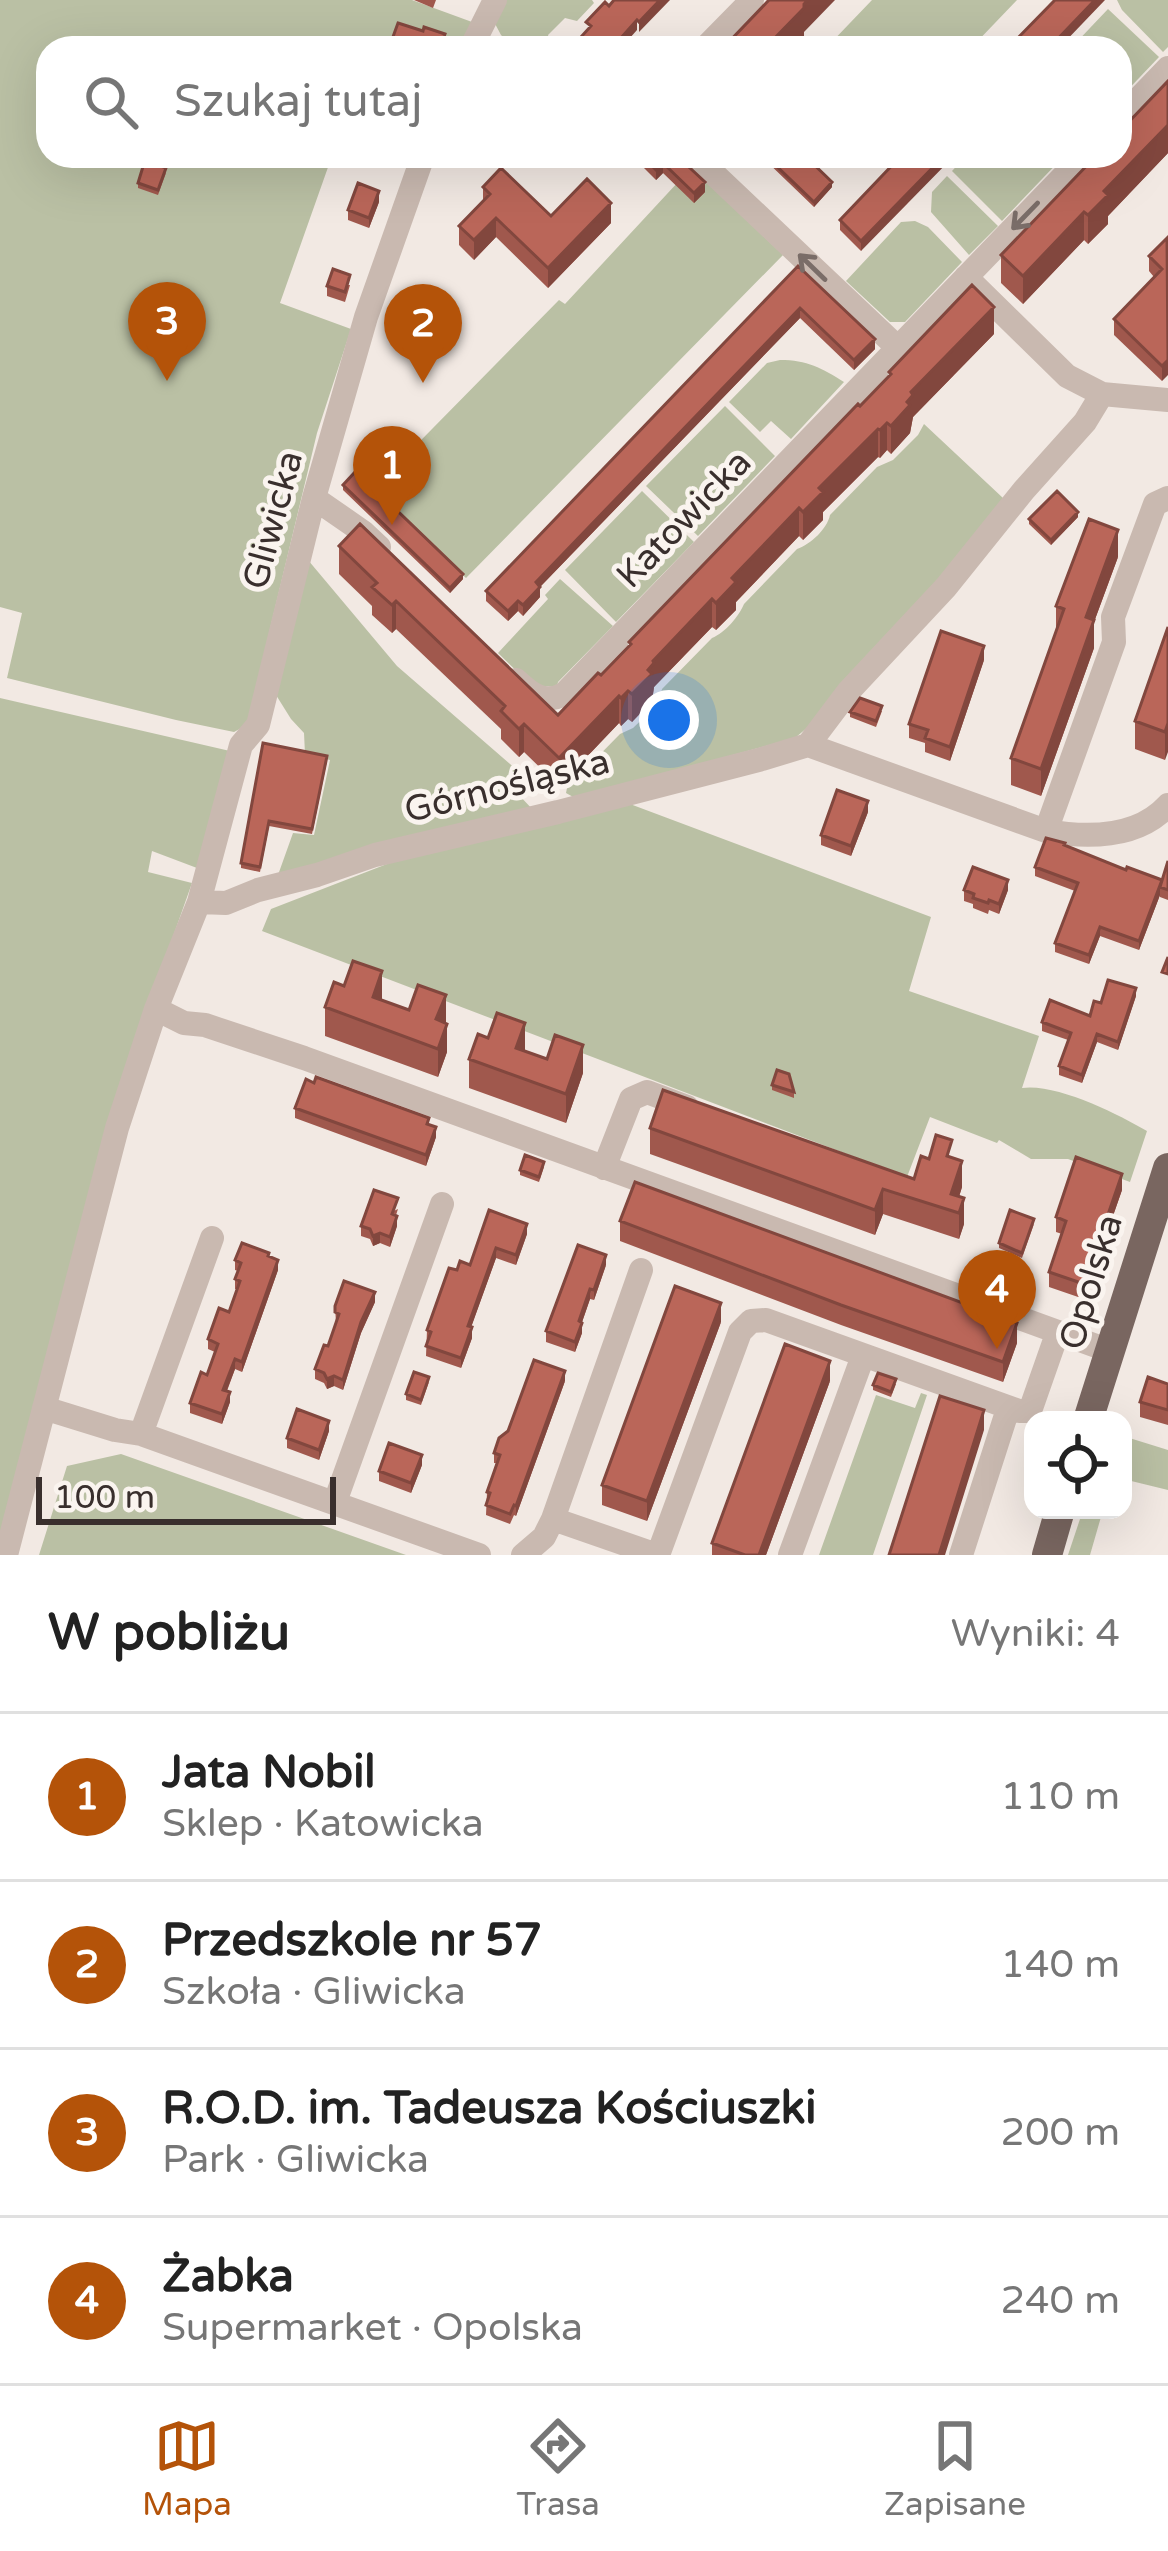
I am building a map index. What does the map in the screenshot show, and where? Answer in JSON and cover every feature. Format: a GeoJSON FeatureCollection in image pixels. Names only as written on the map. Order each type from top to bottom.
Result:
{"type":"FeatureCollection","features":[{"type":"Feature","properties":{"kind":"main road","name":"Opolska"},"geometry":{"type":"LineString","coordinates":[[1091,1411],[1168,1168]]}},
{"type":"Feature","properties":{"kind":"main road"},"geometry":{"type":"LineString","coordinates":[[1047,1555],[1057,1519]]}},
{"type":"Feature","properties":{"kind":"street"},"geometry":{"type":"LineString","coordinates":[[477,36],[495,0]]}},
{"type":"Feature","properties":{"kind":"street"},"geometry":{"type":"LineString","coordinates":[[717,36],[752,0]]}},
{"type":"Feature","properties":{"kind":"street"},"geometry":{"type":"LineString","coordinates":[[1132,106],[1168,68]]}},
{"type":"Feature","properties":{"kind":"street","name":"Gliwicka"},"geometry":{"type":"LineString","coordinates":[[6,1555],[117,1128],[156,1009],[199,902],[241,745],[258,725],[314,498],[366,317],[419,168]]}},
{"type":"Feature","properties":{"kind":"street"},"geometry":{"type":"LineString","coordinates":[[708,168],[897,347]]}},
{"type":"Feature","properties":{"kind":"street","name":"Katowicka"},"geometry":{"type":"LineString","coordinates":[[502,667],[532,695],[555,699],[564,694],[1071,168]]}},
{"type":"Feature","properties":{"kind":"street"},"geometry":{"type":"LineString","coordinates":[[966,277],[1066,376],[1102,394],[1168,400]]}},
{"type":"Feature","properties":{"kind":"street"},"geometry":{"type":"LineString","coordinates":[[1102,394],[1085,422],[946,587],[848,692],[808,745],[1046,831],[1074,836],[1128,830],[1150,822],[1168,805]]}},
{"type":"Feature","properties":{"kind":"street"},"geometry":{"type":"LineString","coordinates":[[314,498],[363,532],[393,561]]}},
{"type":"Feature","properties":{"kind":"street"},"geometry":{"type":"LineString","coordinates":[[1046,831],[1114,643],[1113,617],[1155,504],[1168,498]]}},
{"type":"Feature","properties":{"kind":"street","name":"Górnośląska"},"geometry":{"type":"LineString","coordinates":[[199,902],[226,903],[375,855],[808,745]]}},
{"type":"Feature","properties":{"kind":"street"},"geometry":{"type":"LineString","coordinates":[[156,1009],[184,1023],[205,1025],[304,1058],[1110,1351]]}},
{"type":"Feature","properties":{"kind":"street"},"geometry":{"type":"LineString","coordinates":[[604,1168],[626,1105],[638,1094],[647,1092],[710,1115]]}},
{"type":"Feature","properties":{"kind":"street"},"geometry":{"type":"LineString","coordinates":[[335,1502],[442,1204]]}},
{"type":"Feature","properties":{"kind":"street"},"geometry":{"type":"LineString","coordinates":[[141,1434],[212,1238]]}},
{"type":"Feature","properties":{"kind":"street"},"geometry":{"type":"LineString","coordinates":[[523,1555],[544,1537],[553,1519],[641,1270]]}},
{"type":"Feature","properties":{"kind":"street"},"geometry":{"type":"LineString","coordinates":[[553,1519],[657,1555],[745,1325],[751,1321],[766,1320],[1008,1409],[1030,1411],[1057,1334]]}},
{"type":"Feature","properties":{"kind":"street"},"geometry":{"type":"LineString","coordinates":[[790,1555],[863,1356]]}},
{"type":"Feature","properties":{"kind":"street"},"geometry":{"type":"LineString","coordinates":[[44,1408],[141,1434],[479,1555]]}},
{"type":"Feature","properties":{"kind":"street"},"geometry":{"type":"LineString","coordinates":[[961,1555],[1008,1409]]}},
{"type":"Feature","properties":{"kind":"green space"},"geometry":{"type":"Polygon","coordinates":[[[0,0],[412,0],[472,22],[466,36],[36,36],[36,168],[328,168],[280,303],[351,329],[317,433],[247,725],[234,732],[7,678],[22,613],[0,607],[0,0]]]}},
{"type":"Feature","properties":{"kind":"green space"},"geometry":{"type":"Polygon","coordinates":[[[503,0],[594,3],[577,21],[565,18],[548,36],[502,36],[493,20],[503,0]]]}},
{"type":"Feature","properties":{"kind":"green space"},"geometry":{"type":"Polygon","coordinates":[[[872,0],[1017,0],[982,36],[838,36],[872,0]]]}},
{"type":"Feature","properties":{"kind":"green space"},"geometry":{"type":"Polygon","coordinates":[[[1117,0],[1168,0],[1168,47],[1163,52],[1122,10],[1117,0]]]}},
{"type":"Feature","properties":{"kind":"green space"},"geometry":{"type":"Polygon","coordinates":[[[1108,9],[1159,57],[1132,85],[1132,36],[1082,36],[1108,9]]]}},
{"type":"Feature","properties":{"kind":"green space"},"geometry":{"type":"Polygon","coordinates":[[[691,168],[783,255],[466,578],[371,491],[559,300],[565,304],[691,168]]]}},
{"type":"Feature","properties":{"kind":"green space"},"geometry":{"type":"Polygon","coordinates":[[[955,168],[1053,168],[1002,221],[952,171],[955,168]]]}},
{"type":"Feature","properties":{"kind":"green space"},"geometry":{"type":"Polygon","coordinates":[[[947,176],[998,226],[969,255],[931,212],[932,192],[947,176]]]}},
{"type":"Feature","properties":{"kind":"green space"},"geometry":{"type":"Polygon","coordinates":[[[901,222],[928,227],[962,262],[905,322],[890,322],[846,281],[901,222]]]}},
{"type":"Feature","properties":{"kind":"green space"},"geometry":{"type":"Polygon","coordinates":[[[780,360],[814,366],[844,382],[791,439],[771,421],[760,432],[729,402],[767,363],[780,360]]]}},
{"type":"Feature","properties":{"kind":"green space"},"geometry":{"type":"Polygon","coordinates":[[[725,406],[775,456],[698,536],[646,486],[725,406]]]}},
{"type":"Feature","properties":{"kind":"green space"},"geometry":{"type":"Polygon","coordinates":[[[924,424],[1003,498],[983,528],[814,722],[795,738],[575,798],[566,793],[620,734],[659,703],[662,689],[731,624],[797,549],[818,535],[830,515],[877,467],[893,460],[924,424]]]}},
{"type":"Feature","properties":{"kind":"green space"},"geometry":{"type":"Polygon","coordinates":[[[642,491],[694,542],[616,622],[565,570],[642,491]]]}},
{"type":"Feature","properties":{"kind":"green space"},"geometry":{"type":"Polygon","coordinates":[[[308,560],[397,666],[525,777],[518,794],[534,811],[278,875],[293,833],[314,835],[330,760],[305,754],[304,733],[276,695],[308,560]]]}},
{"type":"Feature","properties":{"kind":"green space"},"geometry":{"type":"Polygon","coordinates":[[[560,579],[613,626],[557,687],[531,685],[498,653],[548,599],[545,595],[560,579]]]}},
{"type":"Feature","properties":{"kind":"green space"},"geometry":{"type":"Polygon","coordinates":[[[0,698],[230,751],[197,868],[152,851],[148,872],[192,883],[128,1064],[0,1547],[0,698]]]}},
{"type":"Feature","properties":{"kind":"green space"},"geometry":{"type":"Polygon","coordinates":[[[630,804],[931,917],[909,991],[1039,1036],[1022,1088],[1069,1095],[1147,1131],[1130,1182],[1068,1159],[1031,1159],[999,1140],[930,1117],[907,1177],[262,931],[271,909],[405,857],[630,804]]]}},
{"type":"Feature","properties":{"kind":"green space"},"geometry":{"type":"Polygon","coordinates":[[[921,1393],[927,1395],[873,1555],[819,1555],[876,1395],[915,1408],[921,1393]]]}},
{"type":"Feature","properties":{"kind":"green space"},"geometry":{"type":"Polygon","coordinates":[[[1132,1439],[1168,1450],[1168,1490],[1132,1481],[1132,1439]]]}},
{"type":"Feature","properties":{"kind":"green space"},"geometry":{"type":"Polygon","coordinates":[[[121,1454],[406,1555],[39,1555],[67,1466],[121,1454]]]}},
{"type":"Feature","properties":{"kind":"green space"},"geometry":{"type":"Polygon","coordinates":[[[1080,1519],[1100,1519],[1090,1555],[1068,1555],[1080,1519]]]}},
{"type":"Feature","properties":{"kind":"building"},"geometry":{"type":"Polygon","coordinates":[[[614,0],[660,0],[623,36],[582,36],[591,26],[586,22],[605,2],[609,6],[614,0]]]}},
{"type":"Feature","properties":{"kind":"building"},"geometry":{"type":"Polygon","coordinates":[[[769,0],[808,0],[777,36],[734,36],[769,0]]]}},
{"type":"Feature","properties":{"kind":"building"},"geometry":{"type":"Polygon","coordinates":[[[1055,0],[1095,0],[1060,36],[1020,36],[1055,0]]]}},
{"type":"Feature","properties":{"kind":"building"},"geometry":{"type":"Polygon","coordinates":[[[398,23],[445,34],[444,36],[393,36],[398,23]]]}},
{"type":"Feature","properties":{"kind":"building"},"geometry":{"type":"Polygon","coordinates":[[[1168,81],[1168,125],[1132,162],[1132,118],[1168,81]]]}},
{"type":"Feature","properties":{"kind":"building"},"geometry":{"type":"Polygon","coordinates":[[[143,168],[166,168],[158,190],[138,183],[143,168]]]}},
{"type":"Feature","properties":{"kind":"building"},"geometry":{"type":"Polygon","coordinates":[[[501,168],[551,216],[587,179],[611,203],[548,268],[496,218],[474,240],[459,226],[490,194],[483,187],[501,168]]]}},
{"type":"Feature","properties":{"kind":"building"},"geometry":{"type":"Polygon","coordinates":[[[668,168],[690,168],[705,182],[694,193],[668,168]]]}},
{"type":"Feature","properties":{"kind":"building"},"geometry":{"type":"Polygon","coordinates":[[[779,168],[817,168],[832,182],[814,202],[779,168]]]}},
{"type":"Feature","properties":{"kind":"building"},"geometry":{"type":"Polygon","coordinates":[[[890,168],[932,168],[861,241],[840,220],[890,168]]]}},
{"type":"Feature","properties":{"kind":"building"},"geometry":{"type":"Polygon","coordinates":[[[1084,168],[1126,168],[1104,191],[1108,195],[1088,215],[1084,212],[1023,276],[1001,255],[1084,168]]]}},
{"type":"Feature","properties":{"kind":"building"},"geometry":{"type":"Polygon","coordinates":[[[358,183],[379,191],[369,218],[348,210],[358,183]]]}},
{"type":"Feature","properties":{"kind":"building"},"geometry":{"type":"Polygon","coordinates":[[[1167,238],[1168,360],[1162,366],[1114,319],[1162,269],[1149,256],[1167,238]]]}},
{"type":"Feature","properties":{"kind":"building"},"geometry":{"type":"Polygon","coordinates":[[[798,266],[875,339],[854,360],[800,308],[536,582],[540,587],[523,605],[518,601],[508,611],[486,591],[798,266]]]}},
{"type":"Feature","properties":{"kind":"building"},"geometry":{"type":"Polygon","coordinates":[[[333,269],[350,275],[345,292],[327,286],[333,269]]]}},
{"type":"Feature","properties":{"kind":"building"},"geometry":{"type":"Polygon","coordinates":[[[972,285],[994,307],[911,392],[910,405],[891,426],[887,423],[878,429],[819,488],[823,492],[803,512],[799,508],[732,578],[736,582],[716,603],[712,599],[653,661],[648,670],[652,674],[632,694],[619,696],[559,758],[524,724],[519,729],[501,711],[505,706],[396,601],[392,605],[372,587],[377,583],[339,546],[360,524],[558,715],[972,285]]]}},
{"type":"Feature","properties":{"kind":"building"},"geometry":{"type":"Polygon","coordinates":[[[356,471],[463,574],[450,588],[343,485],[356,471]]]}},
{"type":"Feature","properties":{"kind":"building"},"geometry":{"type":"Polygon","coordinates":[[[1057,491],[1078,512],[1051,540],[1029,519],[1057,491]]]}},
{"type":"Feature","properties":{"kind":"building"},"geometry":{"type":"Polygon","coordinates":[[[1089,519],[1118,530],[1086,617],[1094,620],[1041,769],[1011,758],[1064,609],[1056,606],[1089,519]]]}},
{"type":"Feature","properties":{"kind":"building"},"geometry":{"type":"Polygon","coordinates":[[[1168,627],[1168,723],[1165,732],[1135,721],[1168,627]]]}},
{"type":"Feature","properties":{"kind":"building"},"geometry":{"type":"Polygon","coordinates":[[[941,631],[984,646],[950,747],[925,738],[928,730],[909,724],[941,631]]]}},
{"type":"Feature","properties":{"kind":"building"},"geometry":{"type":"Polygon","coordinates":[[[860,698],[882,706],[876,721],[850,712],[860,698]]]}},
{"type":"Feature","properties":{"kind":"building"},"geometry":{"type":"Polygon","coordinates":[[[263,743],[327,756],[312,829],[269,821],[260,867],[241,863],[263,743]]]}},
{"type":"Feature","properties":{"kind":"building"},"geometry":{"type":"Polygon","coordinates":[[[837,790],[868,801],[851,846],[821,835],[837,790]]]}},
{"type":"Feature","properties":{"kind":"building"},"geometry":{"type":"Polygon","coordinates":[[[1046,838],[1162,880],[1139,941],[1100,927],[1089,955],[1055,943],[1078,883],[1035,867],[1046,838]]]}},
{"type":"Feature","properties":{"kind":"building"},"geometry":{"type":"Polygon","coordinates":[[[1168,861],[1168,890],[1160,887],[1168,861]]]}},
{"type":"Feature","properties":{"kind":"building"},"geometry":{"type":"Polygon","coordinates":[[[973,867],[1008,880],[999,904],[973,898],[974,894],[964,890],[973,867]]]}},
{"type":"Feature","properties":{"kind":"building"},"geometry":{"type":"Polygon","coordinates":[[[353,961],[382,971],[373,997],[409,1010],[418,985],[446,995],[436,1019],[447,1024],[438,1049],[325,1007],[334,982],[344,986],[353,961]]]}},
{"type":"Feature","properties":{"kind":"building"},"geometry":{"type":"Polygon","coordinates":[[[1108,980],[1136,988],[1118,1042],[1097,1034],[1082,1075],[1059,1066],[1071,1033],[1042,1022],[1050,1000],[1090,1016],[1094,1001],[1101,1003],[1108,980]]]}},
{"type":"Feature","properties":{"kind":"building"},"geometry":{"type":"Polygon","coordinates":[[[497,1013],[525,1023],[516,1048],[547,1059],[555,1035],[583,1045],[566,1094],[469,1059],[478,1034],[488,1038],[497,1013]]]}},
{"type":"Feature","properties":{"kind":"building"},"geometry":{"type":"Polygon","coordinates":[[[777,1070],[789,1074],[794,1092],[772,1085],[777,1070]]]}},
{"type":"Feature","properties":{"kind":"building"},"geometry":{"type":"Polygon","coordinates":[[[316,1077],[429,1118],[427,1124],[436,1127],[426,1155],[295,1108],[306,1079],[314,1083],[316,1077]]]}},
{"type":"Feature","properties":{"kind":"building"},"geometry":{"type":"Polygon","coordinates":[[[663,1090],[914,1179],[921,1156],[929,1159],[936,1135],[952,1140],[947,1156],[962,1161],[951,1194],[964,1198],[959,1213],[883,1189],[875,1210],[650,1128],[663,1090]]]}},
{"type":"Feature","properties":{"kind":"building"},"geometry":{"type":"Polygon","coordinates":[[[525,1155],[544,1162],[539,1177],[520,1170],[525,1155]]]}},
{"type":"Feature","properties":{"kind":"building"},"geometry":{"type":"Polygon","coordinates":[[[1076,1157],[1122,1174],[1084,1284],[1049,1272],[1066,1221],[1056,1217],[1076,1157]]]}},
{"type":"Feature","properties":{"kind":"building"},"geometry":{"type":"Polygon","coordinates":[[[635,1182],[1017,1323],[1003,1362],[620,1221],[635,1182]]]}},
{"type":"Feature","properties":{"kind":"building"},"geometry":{"type":"Polygon","coordinates":[[[374,1190],[398,1198],[390,1237],[373,1236],[361,1226],[374,1190]]]}},
{"type":"Feature","properties":{"kind":"building"},"geometry":{"type":"Polygon","coordinates":[[[489,1210],[527,1224],[516,1255],[496,1248],[461,1358],[426,1346],[431,1332],[427,1330],[449,1268],[457,1270],[460,1261],[470,1265],[489,1210]]]}},
{"type":"Feature","properties":{"kind":"building"},"geometry":{"type":"Polygon","coordinates":[[[1010,1210],[1034,1219],[1022,1253],[999,1243],[1010,1210]]]}},
{"type":"Feature","properties":{"kind":"building"},"geometry":{"type":"Polygon","coordinates":[[[242,1243],[278,1260],[242,1362],[235,1359],[223,1390],[230,1392],[222,1414],[190,1403],[218,1344],[208,1339],[219,1308],[229,1312],[240,1281],[235,1279],[241,1263],[235,1260],[242,1243]]]}},
{"type":"Feature","properties":{"kind":"building"},"geometry":{"type":"Polygon","coordinates":[[[578,1245],[606,1255],[594,1290],[590,1289],[575,1342],[546,1331],[578,1245]]]}},
{"type":"Feature","properties":{"kind":"building"},"geometry":{"type":"Polygon","coordinates":[[[344,1281],[375,1292],[343,1380],[327,1379],[315,1369],[339,1314],[335,1306],[344,1281]]]}},
{"type":"Feature","properties":{"kind":"building"},"geometry":{"type":"Polygon","coordinates":[[[675,1286],[721,1303],[647,1501],[602,1485],[675,1286]]]}},
{"type":"Feature","properties":{"kind":"building"},"geometry":{"type":"Polygon","coordinates":[[[785,1344],[830,1361],[759,1555],[745,1555],[712,1543],[785,1344]]]}},
{"type":"Feature","properties":{"kind":"building"},"geometry":{"type":"Polygon","coordinates":[[[534,1360],[565,1371],[510,1514],[486,1505],[487,1492],[500,1455],[494,1453],[499,1438],[508,1431],[534,1360]]]}},
{"type":"Feature","properties":{"kind":"building"},"geometry":{"type":"Polygon","coordinates":[[[414,1372],[429,1377],[421,1400],[406,1394],[414,1372]]]}},
{"type":"Feature","properties":{"kind":"building"},"geometry":{"type":"Polygon","coordinates":[[[878,1373],[896,1379],[891,1392],[873,1385],[878,1373]]]}},
{"type":"Feature","properties":{"kind":"building"},"geometry":{"type":"Polygon","coordinates":[[[1148,1377],[1168,1384],[1168,1410],[1140,1402],[1148,1377]]]}},
{"type":"Feature","properties":{"kind":"building"},"geometry":{"type":"Polygon","coordinates":[[[940,1396],[984,1410],[939,1555],[889,1555],[940,1396]]]}},
{"type":"Feature","properties":{"kind":"building"},"geometry":{"type":"Polygon","coordinates":[[[297,1409],[329,1421],[319,1450],[287,1438],[297,1409]]]}},
{"type":"Feature","properties":{"kind":"building"},"geometry":{"type":"Polygon","coordinates":[[[389,1443],[422,1455],[411,1483],[379,1471],[389,1443]]]}},
{"type":"Feature","properties":{"kind":"place","name":"R.O.D. im. Tadeusza Kościuszki"},"geometry":{"type":"Point","coordinates":[167,381]}},
{"type":"Feature","properties":{"kind":"place","name":"Przedszkole nr 57"},"geometry":{"type":"Point","coordinates":[423,383]}},
{"type":"Feature","properties":{"kind":"place","name":"Jata Nobil"},"geometry":{"type":"Point","coordinates":[392,525]}},
{"type":"Feature","properties":{"kind":"place","name":"Żabka"},"geometry":{"type":"Point","coordinates":[997,1349]}}]}
